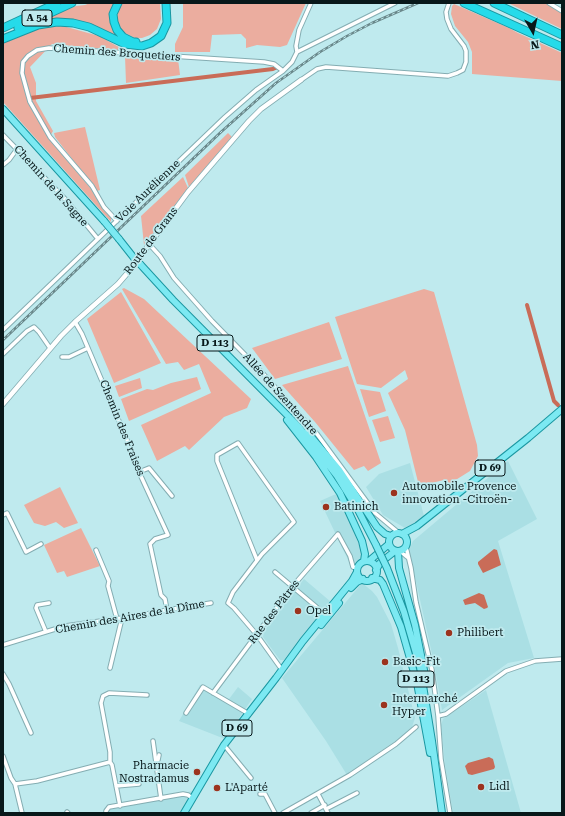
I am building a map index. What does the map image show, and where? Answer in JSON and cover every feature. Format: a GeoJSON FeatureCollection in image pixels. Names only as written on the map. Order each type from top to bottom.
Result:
{"type":"FeatureCollection","features":[{"type":"Feature","properties":{"kind":"highway"},"geometry":{"type":"LineString","coordinates":[[3,27],[47,3]]}},
{"type":"Feature","properties":{"kind":"highway","name":"A 54"},"geometry":{"type":"LineString","coordinates":[[3,27],[57,3]]}},
{"type":"Feature","properties":{"kind":"highway","name":"A 54"},"geometry":{"type":"LineString","coordinates":[[3,35],[72,3]]}},
{"type":"Feature","properties":{"kind":"highway"},"geometry":{"type":"LineString","coordinates":[[118,3],[113,14],[117,30],[123,37],[133,42],[137,42],[152,38],[159,32],[163,24],[164,14],[162,3]]}},
{"type":"Feature","properties":{"kind":"highway"},"geometry":{"type":"LineString","coordinates":[[3,39],[38,25],[57,22],[73,23],[89,27],[125,44],[142,46],[151,43],[162,36],[167,23],[166,3]]}},
{"type":"Feature","properties":{"kind":"highway"},"geometry":{"type":"LineString","coordinates":[[464,3],[562,47]]}},
{"type":"Feature","properties":{"kind":"highway"},"geometry":{"type":"LineString","coordinates":[[494,3],[562,34]]}},
{"type":"Feature","properties":{"kind":"main road","name":"D 113"},"geometry":{"type":"LineString","coordinates":[[3,109],[119,239],[134,258],[173,300],[299,427],[336,476],[358,510],[387,568],[404,612],[416,651],[423,681],[442,813]]}},
{"type":"Feature","properties":{"kind":"main road"},"geometry":{"type":"LineString","coordinates":[[277,406],[316,457],[340,493],[362,541],[367,561]]}},
{"type":"Feature","properties":{"kind":"main road","name":"D 69"},"geometry":{"type":"LineString","coordinates":[[407,540],[417,526],[528,438],[562,408]]}},
{"type":"Feature","properties":{"kind":"main road"},"geometry":{"type":"LineString","coordinates":[[299,427],[304,429],[320,446],[353,489],[377,527],[385,534],[396,534],[407,540],[400,550],[380,563],[376,570],[376,574],[372,578],[369,580],[363,579],[358,575],[357,570],[360,564],[367,561],[389,544],[396,534]]}},
{"type":"Feature","properties":{"kind":"main road","name":"D 69"},"geometry":{"type":"LineString","coordinates":[[396,534],[417,526]]}},
{"type":"Feature","properties":{"kind":"main road"},"geometry":{"type":"LineString","coordinates":[[389,544],[391,548],[400,550]]}},
{"type":"Feature","properties":{"kind":"main road"},"geometry":{"type":"LineString","coordinates":[[400,550],[399,568],[411,610],[425,672],[430,708],[432,741]]}},
{"type":"Feature","properties":{"kind":"main road"},"geometry":{"type":"LineString","coordinates":[[367,561],[374,564],[376,570]]}},
{"type":"Feature","properties":{"kind":"main road","name":"D 69"},"geometry":{"type":"LineString","coordinates":[[184,813],[224,745],[303,641],[335,605],[352,581],[357,570]]}},
{"type":"Feature","properties":{"kind":"main road","name":"D 113"},"geometry":{"type":"LineString","coordinates":[[372,578],[380,580],[383,584],[401,627],[417,683],[433,776],[438,791]]}},
{"type":"Feature","properties":{"kind":"main road","name":"D 69"},"geometry":{"type":"LineString","coordinates":[[335,605],[355,584],[363,579]]}},
{"type":"Feature","properties":{"kind":"street"},"geometry":{"type":"LineString","coordinates":[[311,3],[299,30],[296,54],[395,3]]}},
{"type":"Feature","properties":{"kind":"street"},"geometry":{"type":"LineString","coordinates":[[300,80],[317,70],[326,67],[448,76],[457,73],[462,70],[466,62],[466,51],[451,29],[447,19],[446,12],[449,3]]}},
{"type":"Feature","properties":{"kind":"street"},"geometry":{"type":"LineString","coordinates":[[550,3],[562,11]]}},
{"type":"Feature","properties":{"kind":"street","name":"Chemin des Broquetiers"},"geometry":{"type":"LineString","coordinates":[[117,221],[104,207],[92,186],[50,137],[30,102],[22,73],[23,62],[28,56],[37,50],[49,48],[264,62],[274,64],[282,70]]}},
{"type":"Feature","properties":{"kind":"street","name":"Voie Aurélienne"},"geometry":{"type":"LineString","coordinates":[[3,330],[225,117],[282,70],[296,54]]}},
{"type":"Feature","properties":{"kind":"street","name":"Route de Grans"},"geometry":{"type":"LineString","coordinates":[[4,401],[50,348],[75,322],[118,284],[132,269],[188,192],[249,121],[261,109],[300,80]]}},
{"type":"Feature","properties":{"kind":"street","name":"Chemin de la Sagne"},"geometry":{"type":"LineString","coordinates":[[3,135],[66,200],[98,239]]}},
{"type":"Feature","properties":{"kind":"street"},"geometry":{"type":"LineString","coordinates":[[3,166],[17,149]]}},
{"type":"Feature","properties":{"kind":"street","name":"Allée de Szentendre"},"geometry":{"type":"LineString","coordinates":[[150,244],[160,256],[174,278],[212,322],[258,368],[317,434],[375,513],[392,527],[396,534]]}},
{"type":"Feature","properties":{"kind":"street","name":"Chemin des Fraises"},"geometry":{"type":"LineString","coordinates":[[75,322],[82,334],[135,458],[139,472],[168,535],[155,539],[150,544],[161,595],[165,599],[167,610]]}},
{"type":"Feature","properties":{"kind":"street"},"geometry":{"type":"LineString","coordinates":[[3,354],[27,330],[34,327],[50,348]]}},
{"type":"Feature","properties":{"kind":"street"},"geometry":{"type":"LineString","coordinates":[[62,357],[69,357],[88,348]]}},
{"type":"Feature","properties":{"kind":"street"},"geometry":{"type":"LineString","coordinates":[[257,560],[217,461],[217,455],[238,443],[294,522],[257,560],[233,592],[228,603],[257,635],[282,670]]}},
{"type":"Feature","properties":{"kind":"street"},"geometry":{"type":"LineString","coordinates":[[139,472],[149,468],[172,496]]}},
{"type":"Feature","properties":{"kind":"street"},"geometry":{"type":"LineString","coordinates":[[3,515],[7,513],[26,552],[41,544]]}},
{"type":"Feature","properties":{"kind":"street","name":"Rue des Pâtres"},"geometry":{"type":"LineString","coordinates":[[213,693],[292,587],[338,534],[350,556],[354,568],[357,570]]}},
{"type":"Feature","properties":{"kind":"street"},"geometry":{"type":"LineString","coordinates":[[96,550],[109,581],[108,586],[117,619]]}},
{"type":"Feature","properties":{"kind":"street"},"geometry":{"type":"LineString","coordinates":[[400,550],[407,556],[411,568],[416,602],[432,670],[438,716],[441,759],[450,813]]}},
{"type":"Feature","properties":{"kind":"street"},"geometry":{"type":"LineString","coordinates":[[253,552],[262,554]]}},
{"type":"Feature","properties":{"kind":"street"},"geometry":{"type":"LineString","coordinates":[[275,572],[326,616]]}},
{"type":"Feature","properties":{"kind":"street"},"geometry":{"type":"LineString","coordinates":[[46,632],[36,608],[37,605],[49,603]]}},
{"type":"Feature","properties":{"kind":"street","name":"Chemin des Aires de la Dîme"},"geometry":{"type":"LineString","coordinates":[[3,645],[65,626],[211,603]]}},
{"type":"Feature","properties":{"kind":"street"},"geometry":{"type":"LineString","coordinates":[[110,668],[122,618]]}},
{"type":"Feature","properties":{"kind":"street"},"geometry":{"type":"LineString","coordinates":[[438,716],[446,714],[506,671],[535,662],[562,659]]}},
{"type":"Feature","properties":{"kind":"street"},"geometry":{"type":"LineString","coordinates":[[3,674],[31,733]]}},
{"type":"Feature","properties":{"kind":"street"},"geometry":{"type":"LineString","coordinates":[[186,713],[203,688],[249,714]]}},
{"type":"Feature","properties":{"kind":"street"},"geometry":{"type":"LineString","coordinates":[[120,806],[112,765],[110,762],[110,752],[101,704],[103,696],[109,693],[147,695]]}},
{"type":"Feature","properties":{"kind":"street"},"geometry":{"type":"LineString","coordinates":[[283,813],[350,776],[396,744],[416,727]]}},
{"type":"Feature","properties":{"kind":"street"},"geometry":{"type":"LineString","coordinates":[[153,741],[161,799]]}},
{"type":"Feature","properties":{"kind":"street"},"geometry":{"type":"LineString","coordinates":[[224,745],[251,778]]}},
{"type":"Feature","properties":{"kind":"street"},"geometry":{"type":"LineString","coordinates":[[156,761],[158,760],[159,755]]}},
{"type":"Feature","properties":{"kind":"street"},"geometry":{"type":"LineString","coordinates":[[3,756],[15,784],[22,813]]}},
{"type":"Feature","properties":{"kind":"street"},"geometry":{"type":"LineString","coordinates":[[15,784],[37,781],[110,762]]}},
{"type":"Feature","properties":{"kind":"street"},"geometry":{"type":"LineString","coordinates":[[116,786],[138,784]]}},
{"type":"Feature","properties":{"kind":"street"},"geometry":{"type":"LineString","coordinates":[[312,813],[326,809],[357,793]]}},
{"type":"Feature","properties":{"kind":"street"},"geometry":{"type":"LineString","coordinates":[[106,813],[109,807],[183,794],[192,798]]}},
{"type":"Feature","properties":{"kind":"street"},"geometry":{"type":"LineString","coordinates":[[260,794],[264,794],[275,813]]}},
{"type":"Feature","properties":{"kind":"street"},"geometry":{"type":"LineString","coordinates":[[318,794],[326,809]]}},
{"type":"Feature","properties":{"kind":"shaded area"},"geometry":{"type":"Polygon","coordinates":[[[90,3],[115,3],[111,10],[119,40],[92,27],[40,21],[76,6],[90,3]]]}},
{"type":"Feature","properties":{"kind":"shaded area"},"geometry":{"type":"Polygon","coordinates":[[[121,3],[160,3],[161,19],[157,29],[150,35],[142,38],[135,38],[123,32],[117,20],[121,3]]]}},
{"type":"Feature","properties":{"kind":"shaded area"},"geometry":{"type":"Polygon","coordinates":[[[183,3],[306,3],[287,45],[280,47],[257,45],[246,48],[246,39],[241,34],[212,35],[210,52],[175,52],[175,44],[183,27],[183,3]]]}},
{"type":"Feature","properties":{"kind":"shaded area"},"geometry":{"type":"Polygon","coordinates":[[[508,3],[545,3],[562,13],[562,29],[508,3]]]}},
{"type":"Feature","properties":{"kind":"shaded area"},"geometry":{"type":"Polygon","coordinates":[[[454,4],[562,53],[562,81],[472,74],[472,52],[468,42],[455,26],[451,14],[452,6],[454,4]]]}},
{"type":"Feature","properties":{"kind":"shaded area"},"geometry":{"type":"Polygon","coordinates":[[[63,26],[99,36],[126,51],[52,44],[30,67],[36,83],[36,101],[53,131],[49,138],[92,190],[99,203],[111,218],[111,222],[3,102],[3,43],[39,28],[63,26]]]}},
{"type":"Feature","properties":{"kind":"shaded area"},"geometry":{"type":"Polygon","coordinates":[[[125,56],[178,59],[180,75],[126,83],[125,56]]]}},
{"type":"Feature","properties":{"kind":"shaded area"},"geometry":{"type":"Polygon","coordinates":[[[85,127],[100,190],[97,191],[55,137],[54,133],[85,127]]]}},
{"type":"Feature","properties":{"kind":"shaded area"},"geometry":{"type":"Polygon","coordinates":[[[228,133],[232,137],[189,187],[185,175],[228,133]]]}},
{"type":"Feature","properties":{"kind":"shaded area"},"geometry":{"type":"Polygon","coordinates":[[[183,177],[188,188],[144,245],[141,216],[183,177]]]}},
{"type":"Feature","properties":{"kind":"shaded area"},"geometry":{"type":"Polygon","coordinates":[[[124,288],[144,299],[251,399],[247,408],[224,417],[189,450],[185,446],[157,461],[141,425],[211,393],[199,364],[184,370],[178,362],[166,364],[122,289],[124,288]]]}},
{"type":"Feature","properties":{"kind":"shaded area"},"geometry":{"type":"Polygon","coordinates":[[[424,289],[434,292],[477,445],[478,456],[470,471],[446,486],[444,480],[419,486],[405,430],[388,393],[408,379],[405,370],[381,388],[357,384],[335,317],[424,289]]]}},
{"type":"Feature","properties":{"kind":"shaded area"},"geometry":{"type":"Polygon","coordinates":[[[121,292],[161,363],[114,383],[87,319],[121,292]]]}},
{"type":"Feature","properties":{"kind":"shaded area"},"geometry":{"type":"Polygon","coordinates":[[[329,322],[342,359],[275,379],[252,348],[329,322]]]}},
{"type":"Feature","properties":{"kind":"shaded area"},"geometry":{"type":"Polygon","coordinates":[[[348,366],[381,463],[368,471],[364,466],[354,470],[315,422],[282,385],[348,366]]]}},
{"type":"Feature","properties":{"kind":"shaded area"},"geometry":{"type":"Polygon","coordinates":[[[197,377],[201,389],[129,421],[121,399],[147,389],[153,390],[171,383],[197,377]]]}},
{"type":"Feature","properties":{"kind":"shaded area"},"geometry":{"type":"Polygon","coordinates":[[[140,378],[142,388],[119,397],[115,386],[140,378]]]}},
{"type":"Feature","properties":{"kind":"shaded area"},"geometry":{"type":"Polygon","coordinates":[[[360,389],[380,392],[386,411],[369,417],[360,389]]]}},
{"type":"Feature","properties":{"kind":"shaded area"},"geometry":{"type":"Polygon","coordinates":[[[388,416],[395,438],[380,442],[372,420],[388,416]]]}},
{"type":"Feature","properties":{"kind":"shaded area"},"geometry":{"type":"Polygon","coordinates":[[[508,461],[537,519],[498,541],[534,658],[508,663],[442,710],[434,663],[409,550],[413,541],[508,461]]]}},
{"type":"Feature","properties":{"kind":"shaded area"},"geometry":{"type":"Polygon","coordinates":[[[410,463],[424,516],[410,527],[405,528],[383,515],[366,487],[379,474],[410,463]]]}},
{"type":"Feature","properties":{"kind":"shaded area"},"geometry":{"type":"Polygon","coordinates":[[[60,487],[78,523],[64,528],[56,522],[45,526],[34,523],[24,505],[60,487]]]}},
{"type":"Feature","properties":{"kind":"shaded area"},"geometry":{"type":"Polygon","coordinates":[[[336,494],[343,505],[363,555],[357,563],[349,562],[320,501],[336,494]]]}},
{"type":"Feature","properties":{"kind":"shaded area"},"geometry":{"type":"Polygon","coordinates":[[[81,528],[100,566],[67,577],[64,571],[57,573],[44,545],[81,528]]]}},
{"type":"Feature","properties":{"kind":"shaded area"},"geometry":{"type":"Polygon","coordinates":[[[494,549],[497,550],[501,565],[483,573],[478,562],[494,549]]]}},
{"type":"Feature","properties":{"kind":"shaded area"},"geometry":{"type":"Polygon","coordinates":[[[304,579],[331,602],[284,660],[280,660],[263,637],[264,631],[304,579]]]}},
{"type":"Feature","properties":{"kind":"shaded area"},"geometry":{"type":"Polygon","coordinates":[[[362,583],[377,597],[391,624],[415,718],[411,730],[347,775],[326,741],[282,678],[362,583]]]}},
{"type":"Feature","properties":{"kind":"shaded area"},"geometry":{"type":"Polygon","coordinates":[[[479,593],[484,595],[487,608],[484,609],[475,603],[465,605],[463,600],[479,593]]]}},
{"type":"Feature","properties":{"kind":"shaded area"},"geometry":{"type":"Polygon","coordinates":[[[200,685],[229,699],[238,687],[252,699],[225,739],[179,721],[200,685]]]}},
{"type":"Feature","properties":{"kind":"shaded area"},"geometry":{"type":"Polygon","coordinates":[[[486,690],[521,813],[453,813],[445,765],[441,725],[443,719],[486,690]]]}},
{"type":"Feature","properties":{"kind":"shaded area"},"geometry":{"type":"Polygon","coordinates":[[[489,757],[493,759],[494,769],[472,775],[468,774],[465,766],[468,763],[489,757]]]}},
{"type":"Feature","properties":{"kind":"shaded area"},"geometry":{"type":"Polygon","coordinates":[[[193,791],[180,813],[105,813],[104,808],[193,791]]]}},
{"type":"Feature","properties":{"kind":"waterway"},"geometry":{"type":"LineString","coordinates":[[30,98],[273,69],[278,67]]}},
{"type":"Feature","properties":{"kind":"waterway"},"geometry":{"type":"LineString","coordinates":[[527,305],[554,401],[558,405]]}},
{"type":"Feature","properties":{"kind":"railway"},"geometry":{"type":"LineString","coordinates":[[3,340],[221,132],[276,83],[320,52],[347,36],[372,23],[418,3]]}},
{"type":"Feature","properties":{"kind":"place","name":"Automobile Provence innovation -Citroën-"},"geometry":{"type":"Point","coordinates":[394,493]}},
{"type":"Feature","properties":{"kind":"place","name":"Batinich"},"geometry":{"type":"Point","coordinates":[326,507]}},
{"type":"Feature","properties":{"kind":"place","name":"Opel"},"geometry":{"type":"Point","coordinates":[298,611]}},
{"type":"Feature","properties":{"kind":"place","name":"Philibert"},"geometry":{"type":"Point","coordinates":[449,633]}},
{"type":"Feature","properties":{"kind":"place","name":"Basic-Fit"},"geometry":{"type":"Point","coordinates":[385,662]}},
{"type":"Feature","properties":{"kind":"place","name":"Intermarché Hyper"},"geometry":{"type":"Point","coordinates":[384,705]}},
{"type":"Feature","properties":{"kind":"place","name":"Pharmacie Nostradamus"},"geometry":{"type":"Point","coordinates":[197,772]}},
{"type":"Feature","properties":{"kind":"place","name":"Lidl"},"geometry":{"type":"Point","coordinates":[481,787]}},
{"type":"Feature","properties":{"kind":"place","name":"L'Aparté"},"geometry":{"type":"Point","coordinates":[217,788]}}]}
